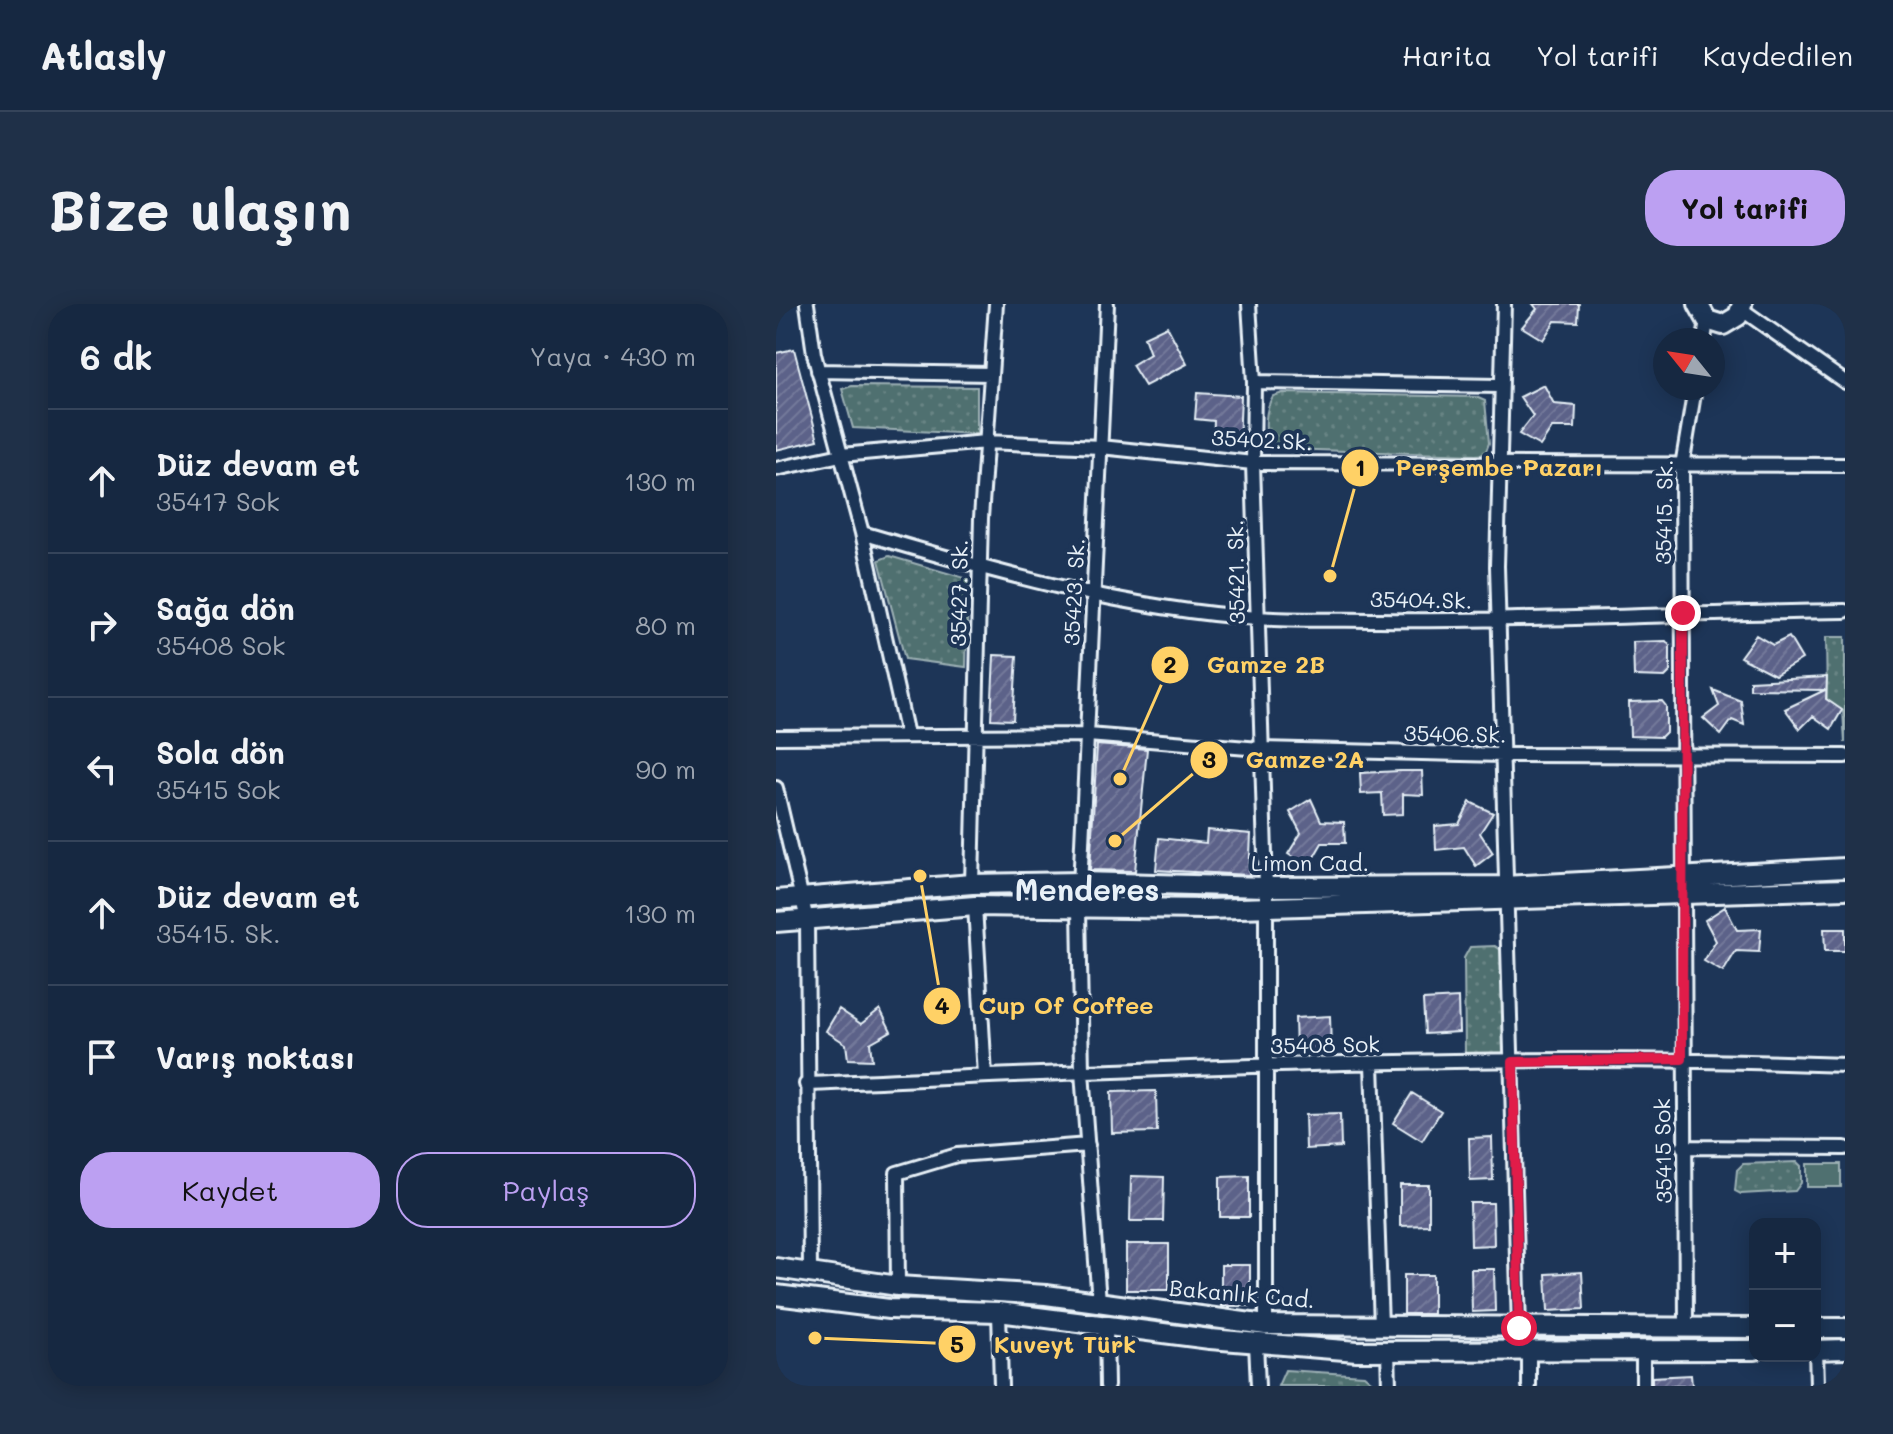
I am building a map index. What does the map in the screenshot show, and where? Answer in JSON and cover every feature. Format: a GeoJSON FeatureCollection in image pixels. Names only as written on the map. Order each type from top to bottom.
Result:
{"type":"FeatureCollection","features":[{"type":"Feature","properties":{"kind":"street"},"geometry":{"type":"LineString","coordinates":[[807,304],[818,371],[862,533],[907,735]]}},
{"type":"Feature","properties":{"kind":"street","name":"35427. Sk."},"geometry":{"type":"LineString","coordinates":[[972,884],[980,568],[996,304]]}},
{"type":"Feature","properties":{"kind":"street","name":"35423. Sk."},"geometry":{"type":"LineString","coordinates":[[1099,1302],[1082,1072],[1079,909],[1107,304]]}},
{"type":"Feature","properties":{"kind":"street","name":"35421. Sk."},"geometry":{"type":"LineString","coordinates":[[1249,304],[1254,382],[1253,463],[1266,897],[1266,1325]]}},
{"type":"Feature","properties":{"kind":"street"},"geometry":{"type":"LineString","coordinates":[[1504,304],[1504,350],[1499,386],[1498,621],[1519,1328]]}},
{"type":"Feature","properties":{"kind":"street"},"geometry":{"type":"LineString","coordinates":[[1702,312],[1723,325],[1731,322],[1742,307],[1845,382]]}},
{"type":"Feature","properties":{"kind":"street"},"geometry":{"type":"LineString","coordinates":[[818,371],[991,374]]}},
{"type":"Feature","properties":{"kind":"street"},"geometry":{"type":"LineString","coordinates":[[1254,382],[1499,386]]}},
{"type":"Feature","properties":{"kind":"street","name":"35415. Sk."},"geometry":{"type":"LineString","coordinates":[[1685,887],[1682,466],[1693,400]]}},
{"type":"Feature","properties":{"kind":"street","name":"35402.Sk."},"geometry":{"type":"LineString","coordinates":[[776,469],[841,455],[986,442],[1101,447],[1253,463],[1845,465]]}},
{"type":"Feature","properties":{"kind":"street","name":"35404.Sk."},"geometry":{"type":"LineString","coordinates":[[862,533],[980,568],[1094,595],[1257,618],[1498,621],[1683,613],[1845,611]]}},
{"type":"Feature","properties":{"kind":"street","name":"35406.Sk."},"geometry":{"type":"LineString","coordinates":[[776,737],[1088,735],[1260,749],[1502,755],[1845,756]]}},
{"type":"Feature","properties":{"kind":"street"},"geometry":{"type":"LineString","coordinates":[[776,788],[807,920],[810,1274]]}},
{"type":"Feature","properties":{"kind":"street","name":"Limon Cad."},"geometry":{"type":"LineString","coordinates":[[1685,887],[1845,868]]}},
{"type":"Feature","properties":{"kind":"street","name":"Limon Cad."},"geometry":{"type":"LineString","coordinates":[[776,900],[972,884],[1081,882],[1266,897]]}},
{"type":"Feature","properties":{"kind":"street","name":"Limon Cad."},"geometry":{"type":"LineString","coordinates":[[776,922],[975,906],[1079,909],[1266,897],[1685,887],[1845,889]]}},
{"type":"Feature","properties":{"kind":"street","name":"35415 Sok"},"geometry":{"type":"LineString","coordinates":[[1685,887],[1682,1059],[1686,1327]]}},
{"type":"Feature","properties":{"kind":"street"},"geometry":{"type":"LineString","coordinates":[[975,906],[985,1076]]}},
{"type":"Feature","properties":{"kind":"street","name":"35408 Sok"},"geometry":{"type":"LineString","coordinates":[[806,1084],[1372,1064],[1682,1059],[1845,1065]]}},
{"type":"Feature","properties":{"kind":"street"},"geometry":{"type":"LineString","coordinates":[[1372,1064],[1381,1326]]}},
{"type":"Feature","properties":{"kind":"street"},"geometry":{"type":"LineString","coordinates":[[898,1286],[897,1173],[957,1155],[1088,1145]]}},
{"type":"Feature","properties":{"kind":"street"},"geometry":{"type":"LineString","coordinates":[[1683,1147],[1845,1148]]}},
{"type":"Feature","properties":{"kind":"street","name":"Bakanlık Cad."},"geometry":{"type":"LineString","coordinates":[[776,1268],[898,1286],[1046,1295],[1266,1325],[1749,1328]]}},
{"type":"Feature","properties":{"kind":"street","name":"Bakanlık Cad."},"geometry":{"type":"LineString","coordinates":[[776,1295],[889,1309],[999,1312],[1256,1343],[1388,1351],[1749,1350]]}},
{"type":"Feature","properties":{"kind":"street"},"geometry":{"type":"LineString","coordinates":[[999,1312],[1001,1386]]}},
{"type":"Feature","properties":{"kind":"street"},"geometry":{"type":"LineString","coordinates":[[1106,1326],[1107,1386]]}},
{"type":"Feature","properties":{"kind":"street"},"geometry":{"type":"LineString","coordinates":[[1821,1328],[1845,1328]]}},
{"type":"Feature","properties":{"kind":"street"},"geometry":{"type":"LineString","coordinates":[[1256,1343],[1258,1386]]}},
{"type":"Feature","properties":{"kind":"street"},"geometry":{"type":"LineString","coordinates":[[1821,1350],[1845,1349]]}},
{"type":"Feature","properties":{"kind":"street"},"geometry":{"type":"LineString","coordinates":[[1388,1351],[1389,1386]]}},
{"type":"Feature","properties":{"kind":"street"},"geometry":{"type":"LineString","coordinates":[[1529,1351],[1529,1386]]}},
{"type":"Feature","properties":{"kind":"street"},"geometry":{"type":"LineString","coordinates":[[1643,1351],[1643,1386]]}},
{"type":"Feature","properties":{"kind":"street"},"geometry":{"type":"LineString","coordinates":[[1816,1362],[1817,1386]]}},
{"type":"Feature","properties":{"kind":"green space"},"geometry":{"type":"Polygon","coordinates":[[[852,386],[977,387],[977,434],[853,428],[842,389],[852,386]]]}},
{"type":"Feature","properties":{"kind":"green space"},"geometry":{"type":"Polygon","coordinates":[[[1283,393],[1476,397],[1485,401],[1489,443],[1485,454],[1476,455],[1284,449],[1270,444],[1266,427],[1270,401],[1273,396],[1283,393]]]}},
{"type":"Feature","properties":{"kind":"green space"},"geometry":{"type":"Polygon","coordinates":[[[889,556],[968,579],[966,667],[905,659],[879,560],[889,556]]]}},
{"type":"Feature","properties":{"kind":"green space"},"geometry":{"type":"Polygon","coordinates":[[[1826,637],[1845,637],[1845,743],[1843,711],[1827,703],[1826,637]]]}},
{"type":"Feature","properties":{"kind":"green space"},"geometry":{"type":"Polygon","coordinates":[[[1495,946],[1501,950],[1503,962],[1504,1054],[1500,1059],[1468,1059],[1465,1054],[1464,958],[1470,947],[1495,946]]]}},
{"type":"Feature","properties":{"kind":"green space"},"geometry":{"type":"Polygon","coordinates":[[[1797,1162],[1801,1166],[1801,1183],[1795,1191],[1741,1194],[1735,1191],[1737,1170],[1743,1164],[1797,1162]]]}},
{"type":"Feature","properties":{"kind":"green space"},"geometry":{"type":"Polygon","coordinates":[[[1807,1164],[1841,1164],[1841,1187],[1807,1187],[1807,1164]]]}},
{"type":"Feature","properties":{"kind":"green space"},"geometry":{"type":"Polygon","coordinates":[[[1285,1370],[1364,1375],[1377,1386],[1278,1386],[1285,1370]]]}},
{"type":"Feature","properties":{"kind":"building"},"geometry":{"type":"Polygon","coordinates":[[[1533,304],[1579,304],[1578,322],[1555,321],[1543,340],[1522,327],[1537,309],[1533,304]]]}},
{"type":"Feature","properties":{"kind":"building"},"geometry":{"type":"Polygon","coordinates":[[[1167,326],[1187,364],[1145,386],[1132,365],[1150,354],[1144,337],[1167,326]]]}},
{"type":"Feature","properties":{"kind":"building"},"geometry":{"type":"Polygon","coordinates":[[[794,349],[818,440],[776,450],[776,353],[794,349]]]}},
{"type":"Feature","properties":{"kind":"building"},"geometry":{"type":"Polygon","coordinates":[[[1544,385],[1554,404],[1576,406],[1575,428],[1552,428],[1540,446],[1519,434],[1533,416],[1520,397],[1544,385]]]}},
{"type":"Feature","properties":{"kind":"building"},"geometry":{"type":"Polygon","coordinates":[[[1197,393],[1241,396],[1239,443],[1213,442],[1214,421],[1195,419],[1197,393]]]}},
{"type":"Feature","properties":{"kind":"building"},"geometry":{"type":"Polygon","coordinates":[[[1756,635],[1773,645],[1789,637],[1802,659],[1775,675],[1740,657],[1756,635]]]}},
{"type":"Feature","properties":{"kind":"building"},"geometry":{"type":"Polygon","coordinates":[[[1666,641],[1670,646],[1670,672],[1665,677],[1634,676],[1633,642],[1666,641]]]}},
{"type":"Feature","properties":{"kind":"building"},"geometry":{"type":"Polygon","coordinates":[[[994,655],[1017,656],[1013,720],[991,719],[994,655]]]}},
{"type":"Feature","properties":{"kind":"building"},"geometry":{"type":"Polygon","coordinates":[[[1827,677],[1826,699],[1842,710],[1831,729],[1813,716],[1800,729],[1785,709],[1825,690],[1750,689],[1750,681],[1827,677]]]}},
{"type":"Feature","properties":{"kind":"building"},"geometry":{"type":"Polygon","coordinates":[[[1713,690],[1741,701],[1744,725],[1732,720],[1721,735],[1703,718],[1719,706],[1713,690]]]}},
{"type":"Feature","properties":{"kind":"building"},"geometry":{"type":"Polygon","coordinates":[[[1662,701],[1666,706],[1666,732],[1661,737],[1630,736],[1629,702],[1662,701]]]}},
{"type":"Feature","properties":{"kind":"building"},"geometry":{"type":"Polygon","coordinates":[[[1097,745],[1147,749],[1135,871],[1090,870],[1097,745]]]}},
{"type":"Feature","properties":{"kind":"building"},"geometry":{"type":"Polygon","coordinates":[[[1422,771],[1423,795],[1403,794],[1403,814],[1383,815],[1382,793],[1361,794],[1360,773],[1422,771]]]}},
{"type":"Feature","properties":{"kind":"building"},"geometry":{"type":"Polygon","coordinates":[[[1311,799],[1321,821],[1344,822],[1345,843],[1322,843],[1308,867],[1288,854],[1301,833],[1290,812],[1311,799]]]}},
{"type":"Feature","properties":{"kind":"building"},"geometry":{"type":"Polygon","coordinates":[[[1470,802],[1493,813],[1480,833],[1493,853],[1476,866],[1464,847],[1436,850],[1435,826],[1459,824],[1470,802]]]}},
{"type":"Feature","properties":{"kind":"building"},"geometry":{"type":"Polygon","coordinates":[[[1207,830],[1251,834],[1249,875],[1156,870],[1159,838],[1206,843],[1207,830]]]}},
{"type":"Feature","properties":{"kind":"building"},"geometry":{"type":"Polygon","coordinates":[[[1725,907],[1737,930],[1761,929],[1759,952],[1736,951],[1723,972],[1704,961],[1716,941],[1705,920],[1725,907]]]}},
{"type":"Feature","properties":{"kind":"building"},"geometry":{"type":"Polygon","coordinates":[[[1824,929],[1845,929],[1845,951],[1825,951],[1824,929]]]}},
{"type":"Feature","properties":{"kind":"building"},"geometry":{"type":"Polygon","coordinates":[[[1458,998],[1459,1032],[1425,1034],[1423,1000],[1458,998]]]}},
{"type":"Feature","properties":{"kind":"building"},"geometry":{"type":"Polygon","coordinates":[[[839,1009],[861,1024],[880,1009],[891,1031],[870,1043],[872,1060],[848,1059],[846,1044],[826,1031],[839,1009]]]}},
{"type":"Feature","properties":{"kind":"building"},"geometry":{"type":"Polygon","coordinates":[[[1330,1016],[1331,1050],[1296,1051],[1295,1018],[1330,1016]]]}},
{"type":"Feature","properties":{"kind":"building"},"geometry":{"type":"Polygon","coordinates":[[[1156,1091],[1157,1132],[1112,1133],[1111,1092],[1156,1091]]]}},
{"type":"Feature","properties":{"kind":"building"},"geometry":{"type":"Polygon","coordinates":[[[1412,1093],[1441,1111],[1422,1141],[1393,1123],[1412,1093]]]}},
{"type":"Feature","properties":{"kind":"building"},"geometry":{"type":"Polygon","coordinates":[[[1340,1114],[1341,1147],[1306,1149],[1305,1115],[1340,1114]]]}},
{"type":"Feature","properties":{"kind":"building"},"geometry":{"type":"Polygon","coordinates":[[[1492,1137],[1493,1180],[1470,1181],[1469,1138],[1492,1137]]]}},
{"type":"Feature","properties":{"kind":"building"},"geometry":{"type":"Polygon","coordinates":[[[1131,1176],[1164,1177],[1163,1221],[1130,1221],[1131,1176]]]}},
{"type":"Feature","properties":{"kind":"building"},"geometry":{"type":"Polygon","coordinates":[[[1249,1176],[1249,1217],[1220,1217],[1220,1177],[1249,1176]]]}},
{"type":"Feature","properties":{"kind":"building"},"geometry":{"type":"Polygon","coordinates":[[[1400,1185],[1429,1185],[1429,1225],[1400,1226],[1400,1185]]]}},
{"type":"Feature","properties":{"kind":"building"},"geometry":{"type":"Polygon","coordinates":[[[1470,1203],[1493,1203],[1494,1245],[1471,1246],[1470,1203]]]}},
{"type":"Feature","properties":{"kind":"building"},"geometry":{"type":"Polygon","coordinates":[[[1126,1244],[1169,1244],[1169,1290],[1126,1290],[1126,1244]]]}},
{"type":"Feature","properties":{"kind":"building"},"geometry":{"type":"Polygon","coordinates":[[[1221,1265],[1250,1265],[1250,1306],[1221,1306],[1221,1265]]]}},
{"type":"Feature","properties":{"kind":"building"},"geometry":{"type":"Polygon","coordinates":[[[1471,1269],[1494,1269],[1495,1311],[1472,1312],[1471,1269]]]}},
{"type":"Feature","properties":{"kind":"building"},"geometry":{"type":"Polygon","coordinates":[[[1582,1272],[1584,1309],[1548,1311],[1546,1274],[1582,1272]]]}},
{"type":"Feature","properties":{"kind":"building"},"geometry":{"type":"Polygon","coordinates":[[[1404,1275],[1433,1275],[1433,1314],[1404,1314],[1404,1275]]]}},
{"type":"Feature","properties":{"kind":"building"},"geometry":{"type":"Polygon","coordinates":[[[1691,1375],[1692,1386],[1652,1386],[1652,1377],[1691,1375]]]}},
{"type":"Feature","properties":{"kind":"place","name":"Perşembe Pazarı"},"geometry":{"type":"Point","coordinates":[1330,576]}},
{"type":"Feature","properties":{"kind":"place","name":"Gamze 2B"},"geometry":{"type":"Point","coordinates":[1120,779]}},
{"type":"Feature","properties":{"kind":"place","name":"Gamze 2A"},"geometry":{"type":"Point","coordinates":[1115,841]}},
{"type":"Feature","properties":{"kind":"place","name":"Cup Of Coffee"},"geometry":{"type":"Point","coordinates":[920,876]}},
{"type":"Feature","properties":{"kind":"place","name":"Kuveyt Türk"},"geometry":{"type":"Point","coordinates":[815,1338]}},
{"type":"Feature","properties":{"kind":"district","name":"Menderes"},"geometry":{"type":"Point","coordinates":[1087,891]}},
{"type":"Feature","properties":{"kind":"route"},"geometry":{"type":"LineString","coordinates":[[1519,1328],[1513,1062],[1682,1059],[1685,878],[1683,613]]}}]}
